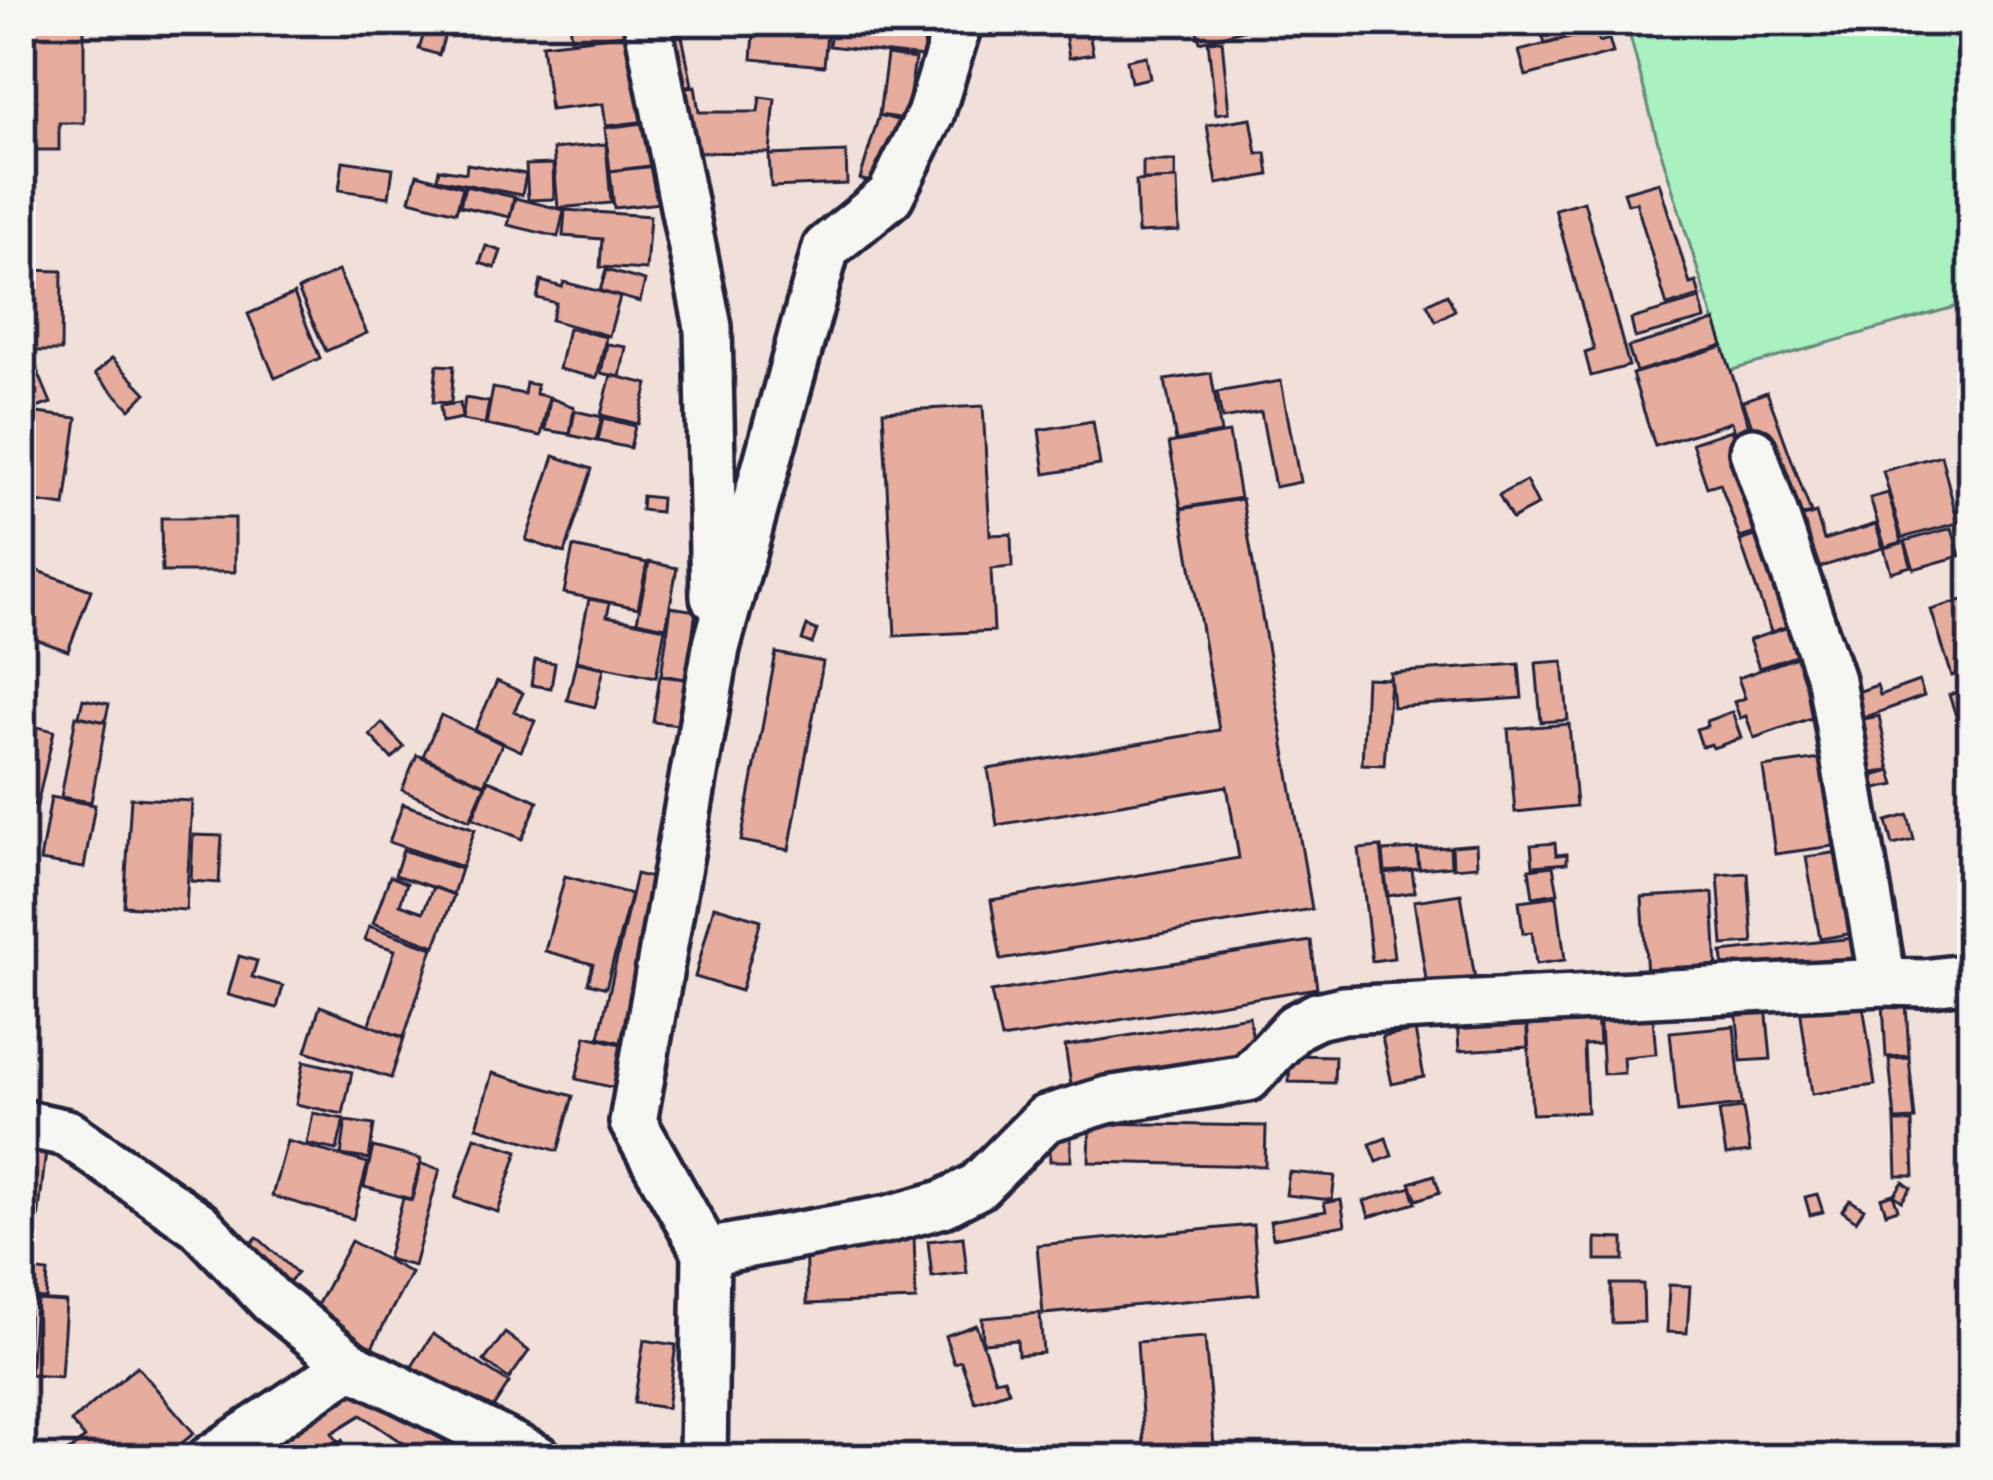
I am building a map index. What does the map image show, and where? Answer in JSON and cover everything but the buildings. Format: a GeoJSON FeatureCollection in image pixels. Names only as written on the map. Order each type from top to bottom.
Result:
{"type":"FeatureCollection","features":[{"type":"Feature","properties":{"kind":"street"},"geometry":{"type":"LineString","coordinates":[[646,21],[708,327],[716,648]]}},
{"type":"Feature","properties":{"kind":"street"},"geometry":{"type":"LineString","coordinates":[[703,1459],[706,1252],[633,1122],[716,648],[826,248],[890,196],[930,115],[959,21]]}},
{"type":"Feature","properties":{"kind":"street"},"geometry":{"type":"LineString","coordinates":[[1753,451],[1832,680],[1883,982]]}},
{"type":"Feature","properties":{"kind":"street"},"geometry":{"type":"LineString","coordinates":[[706,1252],[889,1219],[943,1204],[978,1186],[1045,1119],[1106,1100],[1248,1078],[1295,1027],[1330,1013],[1972,977]]}},
{"type":"Feature","properties":{"kind":"street"},"geometry":{"type":"LineString","coordinates":[[21,1124],[67,1133],[199,1225],[271,1300],[351,1365],[539,1459]]}},
{"type":"Feature","properties":{"kind":"street"},"geometry":{"type":"LineString","coordinates":[[210,1459],[351,1365]]}},
{"type":"Feature","properties":{"kind":"green space"},"geometry":{"type":"Polygon","coordinates":[[[1626,21],[1972,21],[1972,302],[1729,371],[1626,21]]]}}]}
